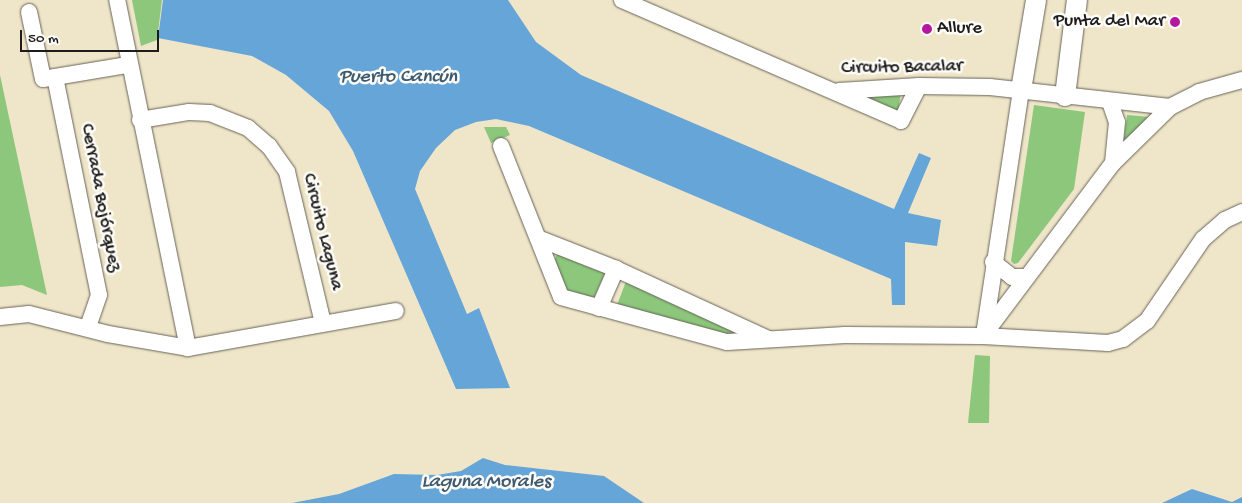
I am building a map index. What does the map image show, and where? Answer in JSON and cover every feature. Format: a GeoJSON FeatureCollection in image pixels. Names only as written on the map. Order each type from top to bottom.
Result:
{"type":"FeatureCollection","features":[{"type":"Feature","properties":{"kind":"street"},"geometry":{"type":"LineString","coordinates":[[117,0],[128,65],[188,348]]}},
{"type":"Feature","properties":{"kind":"street","name":"Circuito Bacalar"},"geometry":{"type":"LineString","coordinates":[[622,0],[837,91],[919,86],[1021,90],[1110,102],[1170,107]]}},
{"type":"Feature","properties":{"kind":"street"},"geometry":{"type":"LineString","coordinates":[[983,336],[993,262],[1036,0]]}},
{"type":"Feature","properties":{"kind":"street"},"geometry":{"type":"LineString","coordinates":[[1065,96],[1077,0]]}},
{"type":"Feature","properties":{"kind":"street"},"geometry":{"type":"LineString","coordinates":[[29,12],[44,79],[128,65]]}},
{"type":"Feature","properties":{"kind":"street","name":"Cerrada Bojórquez"},"geometry":{"type":"LineString","coordinates":[[55,77],[99,295],[88,327]]}},
{"type":"Feature","properties":{"kind":"street"},"geometry":{"type":"LineString","coordinates":[[983,336],[1113,163],[1170,107],[1199,92],[1242,80]]}},
{"type":"Feature","properties":{"kind":"street"},"geometry":{"type":"LineString","coordinates":[[837,91],[902,120],[919,86]]}},
{"type":"Feature","properties":{"kind":"street"},"geometry":{"type":"LineString","coordinates":[[1110,102],[1117,122],[1113,163]]}},
{"type":"Feature","properties":{"kind":"street","name":"Circuito Laguna"},"geometry":{"type":"LineString","coordinates":[[140,120],[189,112],[210,113],[248,128],[269,146],[287,172],[323,323]]}},
{"type":"Feature","properties":{"kind":"street"},"geometry":{"type":"LineString","coordinates":[[501,146],[540,239],[560,297],[727,342],[824,335],[983,336],[1108,342],[1123,340],[1147,321],[1202,239],[1225,220],[1242,212]]}},
{"type":"Feature","properties":{"kind":"street"},"geometry":{"type":"LineString","coordinates":[[540,239],[616,269],[768,339]]}},
{"type":"Feature","properties":{"kind":"street"},"geometry":{"type":"LineString","coordinates":[[993,262],[1012,277],[1027,277]]}},
{"type":"Feature","properties":{"kind":"street"},"geometry":{"type":"LineString","coordinates":[[599,308],[616,269]]}},
{"type":"Feature","properties":{"kind":"street"},"geometry":{"type":"LineString","coordinates":[[0,317],[29,314],[88,327],[108,334],[188,348],[396,311]]}},
{"type":"Feature","properties":{"kind":"green space"},"geometry":{"type":"Polygon","coordinates":[[[132,0],[162,0],[157,40],[141,46],[132,0]]]}},
{"type":"Feature","properties":{"kind":"green space"},"geometry":{"type":"Polygon","coordinates":[[[0,75],[47,295],[22,285],[0,287],[0,75]]]}},
{"type":"Feature","properties":{"kind":"green space"},"geometry":{"type":"Polygon","coordinates":[[[901,92],[898,113],[865,97],[901,92]]]}},
{"type":"Feature","properties":{"kind":"green space"},"geometry":{"type":"Polygon","coordinates":[[[1034,105],[1085,112],[1074,189],[1018,263],[1014,264],[1011,261],[1034,105]]]}},
{"type":"Feature","properties":{"kind":"green space"},"geometry":{"type":"Polygon","coordinates":[[[1127,115],[1150,117],[1125,140],[1124,138],[1127,115]]]}},
{"type":"Feature","properties":{"kind":"green space"},"geometry":{"type":"Polygon","coordinates":[[[484,127],[506,127],[510,135],[491,143],[484,127]]]}},
{"type":"Feature","properties":{"kind":"green space"},"geometry":{"type":"Polygon","coordinates":[[[558,253],[605,273],[594,298],[564,292],[554,260],[558,253]]]}},
{"type":"Feature","properties":{"kind":"green space"},"geometry":{"type":"Polygon","coordinates":[[[627,279],[736,331],[731,335],[617,305],[627,279]]]}},
{"type":"Feature","properties":{"kind":"green space"},"geometry":{"type":"Polygon","coordinates":[[[975,355],[990,356],[989,423],[968,423],[975,355]]]}},
{"type":"Feature","properties":{"kind":"water","name":"Puerto Cancún"},"geometry":{"type":"Polygon","coordinates":[[[163,0],[508,0],[536,42],[581,75],[894,209],[919,153],[931,158],[908,213],[941,220],[937,246],[905,242],[905,305],[892,305],[891,279],[529,126],[496,119],[476,122],[455,130],[436,148],[420,171],[415,189],[467,314],[479,308],[510,388],[456,389],[353,151],[329,111],[286,75],[252,56],[158,38],[163,0]]]}},
{"type":"Feature","properties":{"kind":"water","name":"Laguna Morales"},"geometry":{"type":"Polygon","coordinates":[[[483,458],[505,465],[604,476],[644,503],[292,503],[339,494],[394,474],[437,475],[461,471],[483,458]]]}},
{"type":"Feature","properties":{"kind":"water"},"geometry":{"type":"Polygon","coordinates":[[[1192,489],[1232,502],[1242,497],[1242,503],[1162,503],[1192,489]]]}},
{"type":"Feature","properties":{"kind":"place","name":"Punta del Mar"},"geometry":{"type":"Point","coordinates":[1175,22]}},
{"type":"Feature","properties":{"kind":"place","name":"Allure"},"geometry":{"type":"Point","coordinates":[927,29]}}]}
